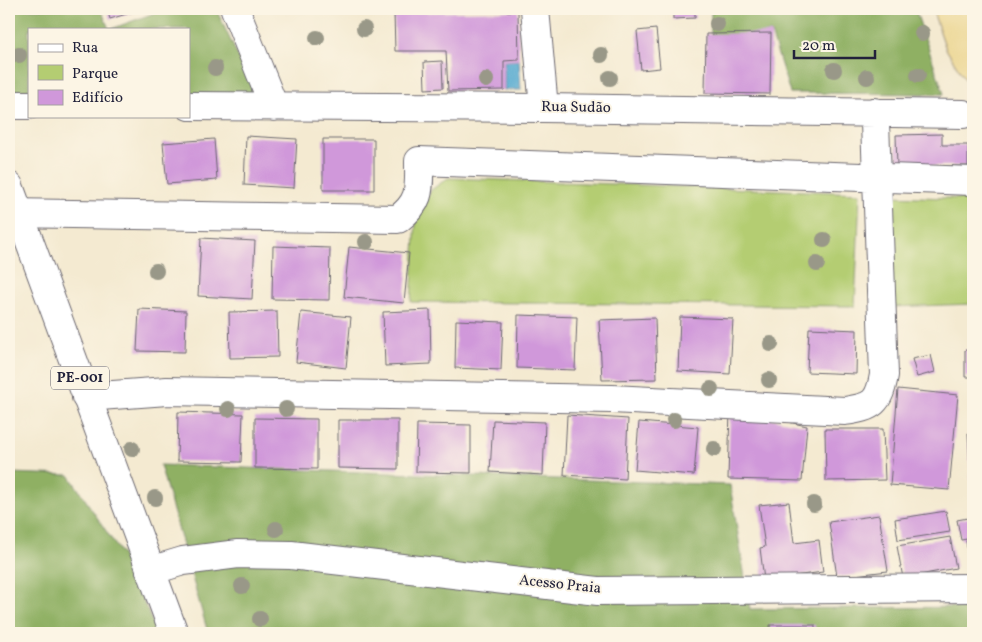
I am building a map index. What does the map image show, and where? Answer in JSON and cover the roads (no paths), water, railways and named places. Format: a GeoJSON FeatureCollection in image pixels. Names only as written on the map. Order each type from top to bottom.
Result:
{"type":"FeatureCollection","features":[{"type":"Feature","properties":{"kind":"street"},"geometry":{"type":"LineString","coordinates":[[235,9],[274,107]]}},
{"type":"Feature","properties":{"kind":"street"},"geometry":{"type":"LineString","coordinates":[[535,9],[544,108]]}},
{"type":"Feature","properties":{"kind":"street"},"geometry":{"type":"LineString","coordinates":[[9,105],[28,105]]}},
{"type":"Feature","properties":{"kind":"street","name":"Rua Sudão"},"geometry":{"type":"LineString","coordinates":[[190,106],[544,108],[963,114]]}},
{"type":"Feature","properties":{"kind":"street"},"geometry":{"type":"LineString","coordinates":[[86,397],[167,391],[612,399],[845,411],[864,408],[874,402],[881,392],[884,375],[874,112]]}},
{"type":"Feature","properties":{"kind":"street"},"geometry":{"type":"LineString","coordinates":[[14,213],[398,219],[411,210],[418,197],[419,161],[973,181]]}},
{"type":"Feature","properties":{"kind":"street","name":"PE-001"},"geometry":{"type":"LineString","coordinates":[[9,186],[14,213],[86,397],[174,633]]}},
{"type":"Feature","properties":{"kind":"street","name":"Acesso Praia"},"geometry":{"type":"LineString","coordinates":[[150,571],[183,561],[238,554],[274,554],[423,569],[598,590],[973,588]]}},
{"type":"Feature","properties":{"kind":"water"},"geometry":{"type":"Polygon","coordinates":[[[519,60],[521,90],[504,90],[504,61],[519,60]]]}}]}
